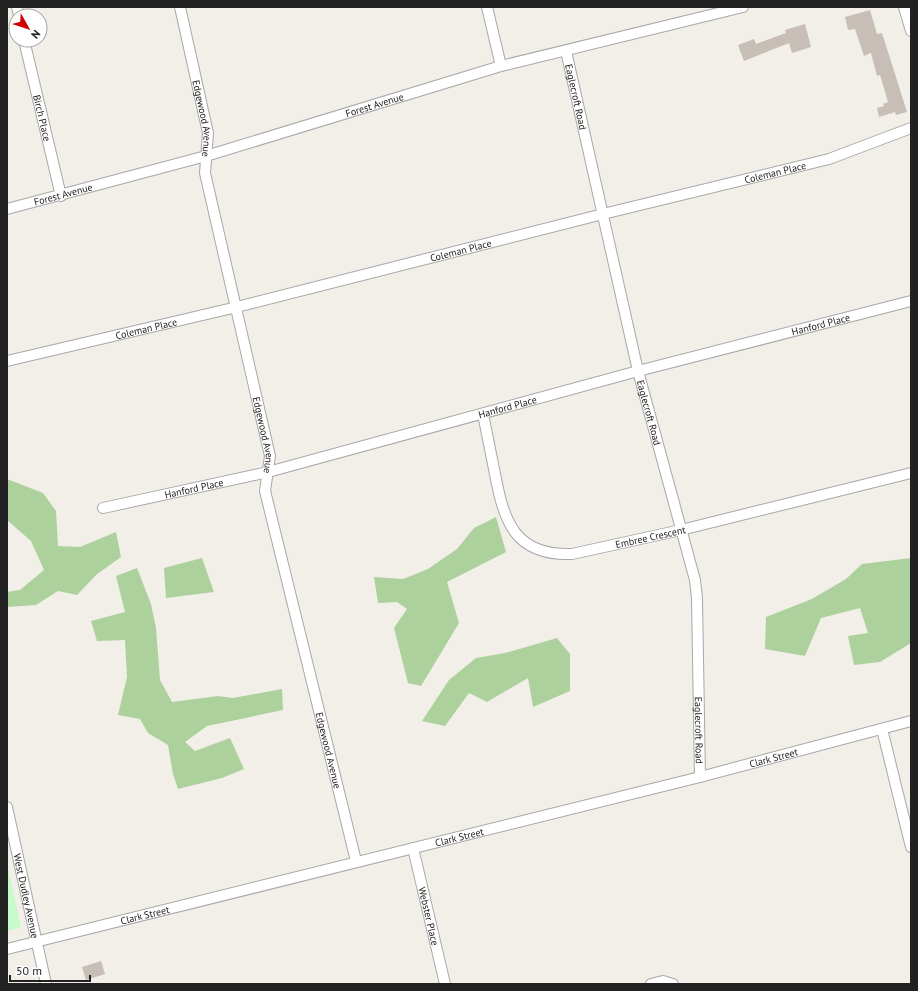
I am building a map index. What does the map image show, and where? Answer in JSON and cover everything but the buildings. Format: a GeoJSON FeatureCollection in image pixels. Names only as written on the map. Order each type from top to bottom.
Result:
{"type":"FeatureCollection","features":[{"type":"Feature","properties":{"kind":"street","name":"Edgewood Avenue"},"geometry":{"type":"LineString","coordinates":[[180,7],[208,133],[205,173],[270,456],[265,491],[356,861]]}},
{"type":"Feature","properties":{"kind":"street"},"geometry":{"type":"LineString","coordinates":[[487,7],[501,66]]}},
{"type":"Feature","properties":{"kind":"street","name":"Forest Avenue"},"geometry":{"type":"LineString","coordinates":[[7,209],[61,196],[206,156],[501,66],[566,51],[719,10],[743,7]]}},
{"type":"Feature","properties":{"kind":"street"},"geometry":{"type":"LineString","coordinates":[[904,7],[911,31]]}},
{"type":"Feature","properties":{"kind":"street","name":"Birch Place"},"geometry":{"type":"LineString","coordinates":[[26,48],[61,196]]}},
{"type":"Feature","properties":{"kind":"street","name":"Eaglecroft Road"},"geometry":{"type":"LineString","coordinates":[[566,51],[638,371],[695,580],[697,598],[700,777]]}},
{"type":"Feature","properties":{"kind":"street","name":"Coleman Place"},"geometry":{"type":"LineString","coordinates":[[7,361],[236,307],[603,214],[829,159],[911,128]]}},
{"type":"Feature","properties":{"kind":"street","name":"Hanford Place"},"geometry":{"type":"LineString","coordinates":[[103,508],[268,472],[638,371],[911,300]]}},
{"type":"Feature","properties":{"kind":"street","name":"Embree Crescent"},"geometry":{"type":"LineString","coordinates":[[483,414],[503,512],[509,524],[518,535],[533,547],[546,552],[572,554],[681,530],[911,474]]}},
{"type":"Feature","properties":{"kind":"street","name":"Clark Street"},"geometry":{"type":"LineString","coordinates":[[7,949],[356,861],[700,777],[911,722]]}},
{"type":"Feature","properties":{"kind":"street"},"geometry":{"type":"LineString","coordinates":[[882,729],[911,847]]}},
{"type":"Feature","properties":{"kind":"street","name":"West Dudley Avenue"},"geometry":{"type":"LineString","coordinates":[[7,807],[46,984]]}},
{"type":"Feature","properties":{"kind":"street","name":"Webster Place"},"geometry":{"type":"LineString","coordinates":[[413,848],[444,984]]}},
{"type":"Feature","properties":{"kind":"street"},"geometry":{"type":"LineString","coordinates":[[651,984],[663,981],[674,984]]}},
{"type":"Feature","properties":{"kind":"green space"},"geometry":{"type":"Polygon","coordinates":[[[7,479],[43,493],[56,511],[58,546],[80,547],[116,532],[121,557],[96,575],[77,595],[58,591],[36,605],[7,607],[7,592],[20,590],[44,570],[31,541],[7,520],[7,479]]]}},
{"type":"Feature","properties":{"kind":"green space"},"geometry":{"type":"Polygon","coordinates":[[[496,517],[506,552],[447,582],[459,623],[421,686],[408,683],[394,628],[407,609],[397,602],[378,603],[374,577],[403,579],[428,569],[457,549],[474,528],[496,517]]]}},
{"type":"Feature","properties":{"kind":"green space"},"geometry":{"type":"Polygon","coordinates":[[[202,558],[214,592],[166,598],[164,568],[202,558]]]}},
{"type":"Feature","properties":{"kind":"green space"},"geometry":{"type":"Polygon","coordinates":[[[911,558],[911,643],[880,662],[854,665],[848,636],[868,633],[860,608],[821,618],[805,656],[765,649],[766,617],[812,599],[846,579],[862,564],[911,558]]]}},
{"type":"Feature","properties":{"kind":"green space"},"geometry":{"type":"Polygon","coordinates":[[[137,568],[151,604],[156,628],[160,680],[172,702],[218,696],[233,698],[282,689],[283,710],[207,726],[185,742],[195,751],[230,738],[244,769],[222,778],[178,789],[173,774],[168,745],[148,733],[140,719],[118,715],[127,677],[125,640],[97,641],[91,621],[125,612],[116,576],[137,568]]]}},
{"type":"Feature","properties":{"kind":"green space"},"geometry":{"type":"Polygon","coordinates":[[[557,638],[570,654],[570,691],[533,707],[528,678],[487,702],[469,693],[445,726],[422,721],[449,680],[476,658],[505,653],[557,638]]]}},
{"type":"Feature","properties":{"kind":"green space"},"geometry":{"type":"Polygon","coordinates":[[[7,864],[21,927],[7,931],[7,864]]]}}]}
